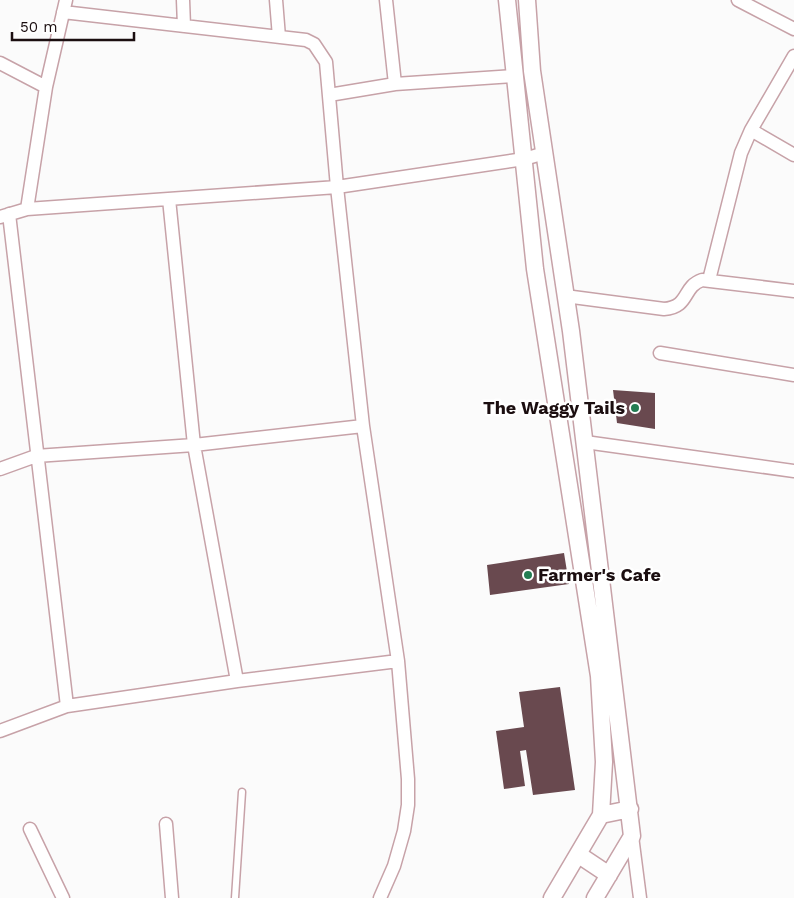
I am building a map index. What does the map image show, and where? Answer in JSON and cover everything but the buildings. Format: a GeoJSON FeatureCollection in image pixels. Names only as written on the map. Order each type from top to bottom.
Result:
{"type":"FeatureCollection","features":[{"type":"Feature","properties":{"kind":"street"},"geometry":{"type":"LineString","coordinates":[[183,0],[184,26]]}},
{"type":"Feature","properties":{"kind":"street"},"geometry":{"type":"LineString","coordinates":[[276,0],[279,37]]}},
{"type":"Feature","properties":{"kind":"street"},"geometry":{"type":"LineString","coordinates":[[386,0],[395,84]]}},
{"type":"Feature","properties":{"kind":"street"},"geometry":{"type":"LineString","coordinates":[[507,0],[535,269],[599,676],[604,762],[601,815],[552,898]]}},
{"type":"Feature","properties":{"kind":"street"},"geometry":{"type":"LineString","coordinates":[[527,0],[532,71],[566,296],[640,898]]}},
{"type":"Feature","properties":{"kind":"street"},"geometry":{"type":"LineString","coordinates":[[738,0],[794,30]]}},
{"type":"Feature","properties":{"kind":"street"},"geometry":{"type":"LineString","coordinates":[[27,209],[46,87],[64,6],[184,26],[306,40],[314,44],[326,62],[337,187],[363,426],[398,661],[408,805],[394,866],[380,898]]}},
{"type":"Feature","properties":{"kind":"street"},"geometry":{"type":"LineString","coordinates":[[708,280],[741,153],[750,130],[794,56]]}},
{"type":"Feature","properties":{"kind":"street"},"geometry":{"type":"LineString","coordinates":[[0,63],[46,87]]}},
{"type":"Feature","properties":{"kind":"street"},"geometry":{"type":"LineString","coordinates":[[329,95],[395,84],[514,76]]}},
{"type":"Feature","properties":{"kind":"street"},"geometry":{"type":"LineString","coordinates":[[750,130],[794,155]]}},
{"type":"Feature","properties":{"kind":"street"},"geometry":{"type":"LineString","coordinates":[[67,706],[5,216],[27,209],[337,187],[524,159],[545,153]]}},
{"type":"Feature","properties":{"kind":"street"},"geometry":{"type":"LineString","coordinates":[[168,199],[194,445],[237,681]]}},
{"type":"Feature","properties":{"kind":"street"},"geometry":{"type":"LineString","coordinates":[[566,296],[672,309],[682,304],[697,282],[708,280],[794,291]]}},
{"type":"Feature","properties":{"kind":"street"},"geometry":{"type":"LineString","coordinates":[[660,353],[794,375]]}},
{"type":"Feature","properties":{"kind":"street"},"geometry":{"type":"LineString","coordinates":[[0,469],[36,456],[194,445],[363,426]]}},
{"type":"Feature","properties":{"kind":"street"},"geometry":{"type":"LineString","coordinates":[[585,442],[794,471]]}},
{"type":"Feature","properties":{"kind":"street"},"geometry":{"type":"LineString","coordinates":[[0,731],[67,706],[237,681],[398,661]]}},
{"type":"Feature","properties":{"kind":"street"},"geometry":{"type":"LineString","coordinates":[[601,815],[630,809]]}},
{"type":"Feature","properties":{"kind":"street"},"geometry":{"type":"LineString","coordinates":[[166,824],[172,898]]}},
{"type":"Feature","properties":{"kind":"street"},"geometry":{"type":"LineString","coordinates":[[30,829],[64,898]]}},
{"type":"Feature","properties":{"kind":"street"},"geometry":{"type":"LineString","coordinates":[[595,898],[632,836]]}},
{"type":"Feature","properties":{"kind":"street"},"geometry":{"type":"LineString","coordinates":[[579,855],[609,875]]}},
{"type":"Feature","properties":{"kind":"lane"},"geometry":{"type":"LineString","coordinates":[[235,898],[242,792]]}},
{"type":"Feature","properties":{"kind":"place","name":"The Waggy Tails"},"geometry":{"type":"Point","coordinates":[635,408]}},
{"type":"Feature","properties":{"kind":"place","name":"Farmer's Cafe"},"geometry":{"type":"Point","coordinates":[528,575]}}]}
